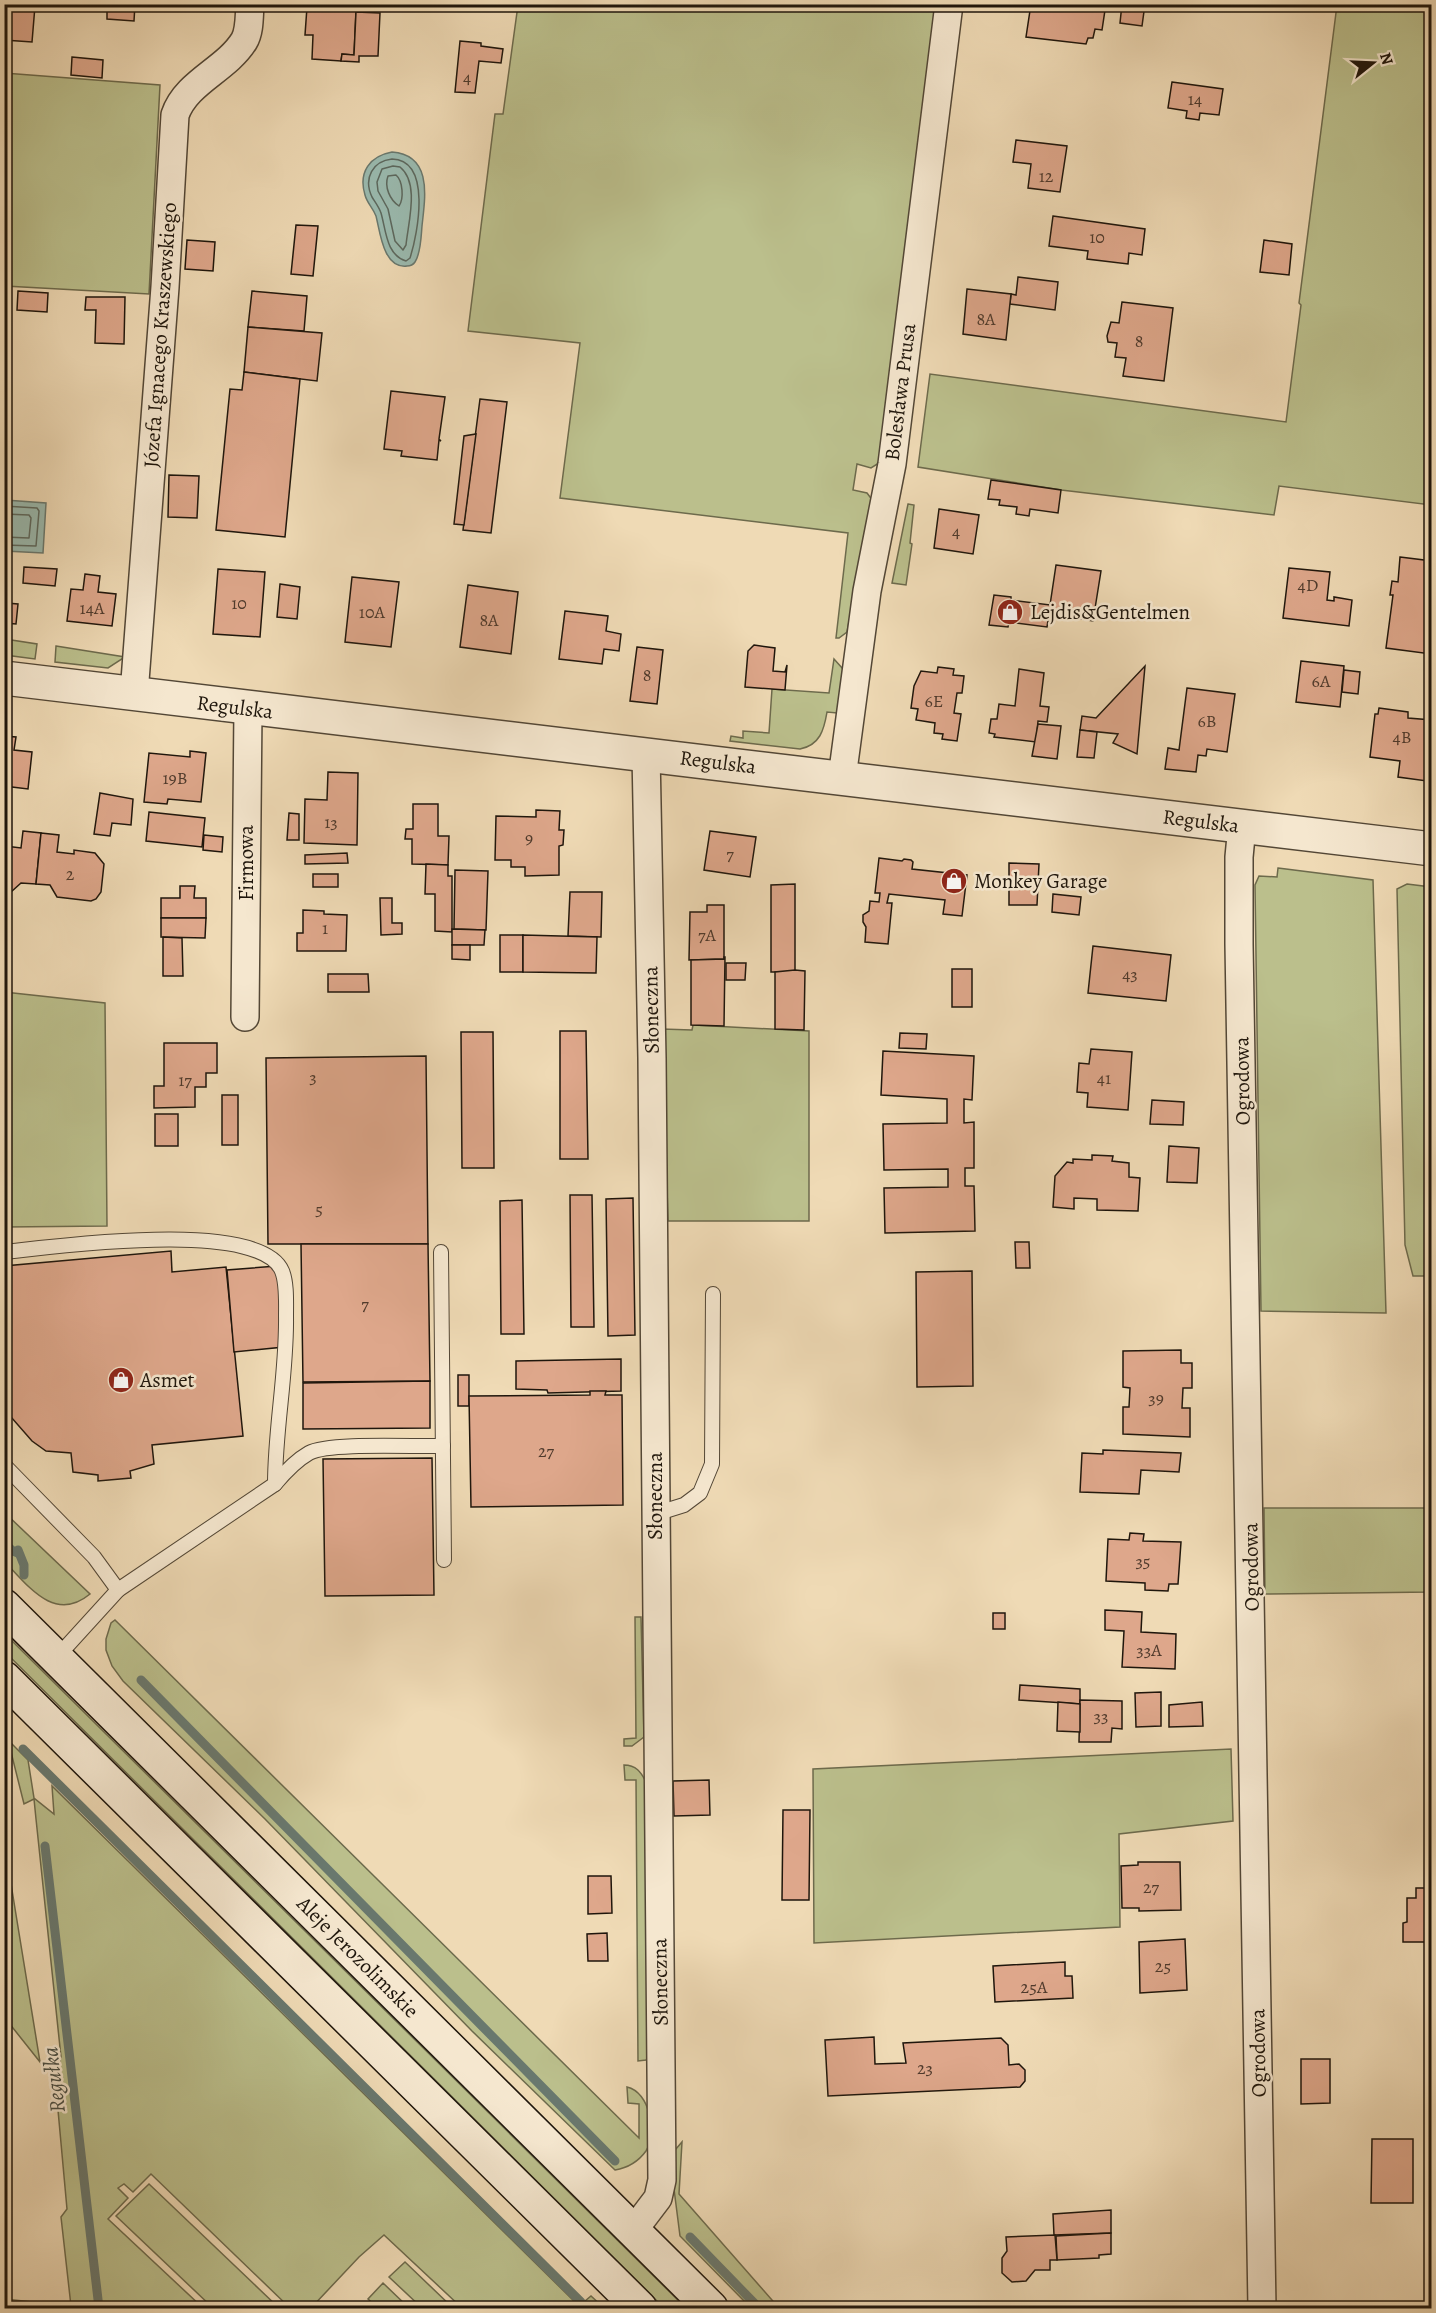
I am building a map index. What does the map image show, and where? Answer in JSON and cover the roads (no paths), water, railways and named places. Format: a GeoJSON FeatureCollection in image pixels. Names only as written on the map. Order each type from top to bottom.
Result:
{"type":"FeatureCollection","features":[{"type":"Feature","properties":{"kind":"main road","name":"Regulska"},"geometry":{"type":"LineString","coordinates":[[4,678],[248,709],[646,753],[1431,849]]}},
{"type":"Feature","properties":{"kind":"main road","name":"Aleje Jerozolimskie"},"geometry":{"type":"LineString","coordinates":[[4,1606],[711,2308]]}},
{"type":"Feature","properties":{"kind":"main road"},"geometry":{"type":"LineString","coordinates":[[4,1678],[640,2308]]}},
{"type":"Feature","properties":{"kind":"street","name":"Józefa Ignacego Kraszewskiego"},"geometry":{"type":"LineString","coordinates":[[135,694],[165,287],[174,115],[187,95],[243,41],[248,26],[250,4]]}},
{"type":"Feature","properties":{"kind":"street","name":"Bolesława Prusa"},"geometry":{"type":"LineString","coordinates":[[842,778],[867,591],[890,473],[949,4]]}},
{"type":"Feature","properties":{"kind":"street","name":"Firmowa"},"geometry":{"type":"LineString","coordinates":[[245,1017],[248,709]]}},
{"type":"Feature","properties":{"kind":"street","name":"Słoneczna"},"geometry":{"type":"LineString","coordinates":[[633,2231],[658,2198],[662,2180],[652,1058],[646,753]]}},
{"type":"Feature","properties":{"kind":"street","name":"Ogrodowa"},"geometry":{"type":"LineString","coordinates":[[1242,826],[1239,857],[1239,944],[1262,2308]]}},
{"type":"Feature","properties":{"kind":"lane"},"geometry":{"type":"LineString","coordinates":[[4,1252],[157,1239],[214,1241],[258,1252],[274,1259],[282,1272],[286,1304],[286,1345],[275,1484]]}},
{"type":"Feature","properties":{"kind":"lane"},"geometry":{"type":"LineString","coordinates":[[441,1252],[444,1560]]}},
{"type":"Feature","properties":{"kind":"lane"},"geometry":{"type":"LineString","coordinates":[[655,1510],[668,1510],[684,1504],[700,1493],[712,1464],[713,1293]]}},
{"type":"Feature","properties":{"kind":"lane"},"geometry":{"type":"LineString","coordinates":[[57,1657],[118,1590],[275,1484],[295,1462],[311,1452],[332,1447],[443,1446]]}},
{"type":"Feature","properties":{"kind":"lane"},"geometry":{"type":"LineString","coordinates":[[4,1465],[94,1557],[118,1590]]}},
{"type":"Feature","properties":{"kind":"water"},"geometry":{"type":"Polygon","coordinates":[[[392,152],[405,155],[414,161],[424,180],[420,250],[415,262],[409,266],[393,262],[388,255],[381,239],[376,216],[363,187],[365,172],[372,161],[392,152]]]}},
{"type":"Feature","properties":{"kind":"water"},"geometry":{"type":"Polygon","coordinates":[[[5,500],[46,503],[43,553],[5,551],[5,500]]]}},
{"type":"Feature","properties":{"kind":"waterway"},"geometry":{"type":"LineString","coordinates":[[4,1543],[18,1553]]}},
{"type":"Feature","properties":{"kind":"waterway","name":"Regułka"},"geometry":{"type":"LineString","coordinates":[[18,1550],[24,1565],[24,1575]]}},
{"type":"Feature","properties":{"kind":"waterway"},"geometry":{"type":"LineString","coordinates":[[141,1680],[615,2161]]}},
{"type":"Feature","properties":{"kind":"waterway"},"geometry":{"type":"LineString","coordinates":[[23,1749],[581,2302]]}},
{"type":"Feature","properties":{"kind":"waterway","name":"Regułka"},"geometry":{"type":"LineString","coordinates":[[45,1846],[99,2308]]}},
{"type":"Feature","properties":{"kind":"waterway"},"geometry":{"type":"LineString","coordinates":[[690,2237],[759,2308]]}},
{"type":"Feature","properties":{"kind":"place","name":"Lejdis&Gentelmen"},"geometry":{"type":"Point","coordinates":[1010,612]}},
{"type":"Feature","properties":{"kind":"place","name":"Monkey Garage"},"geometry":{"type":"Point","coordinates":[954,881]}},
{"type":"Feature","properties":{"kind":"place","name":"Asmet"},"geometry":{"type":"Point","coordinates":[121,1380]}}]}
